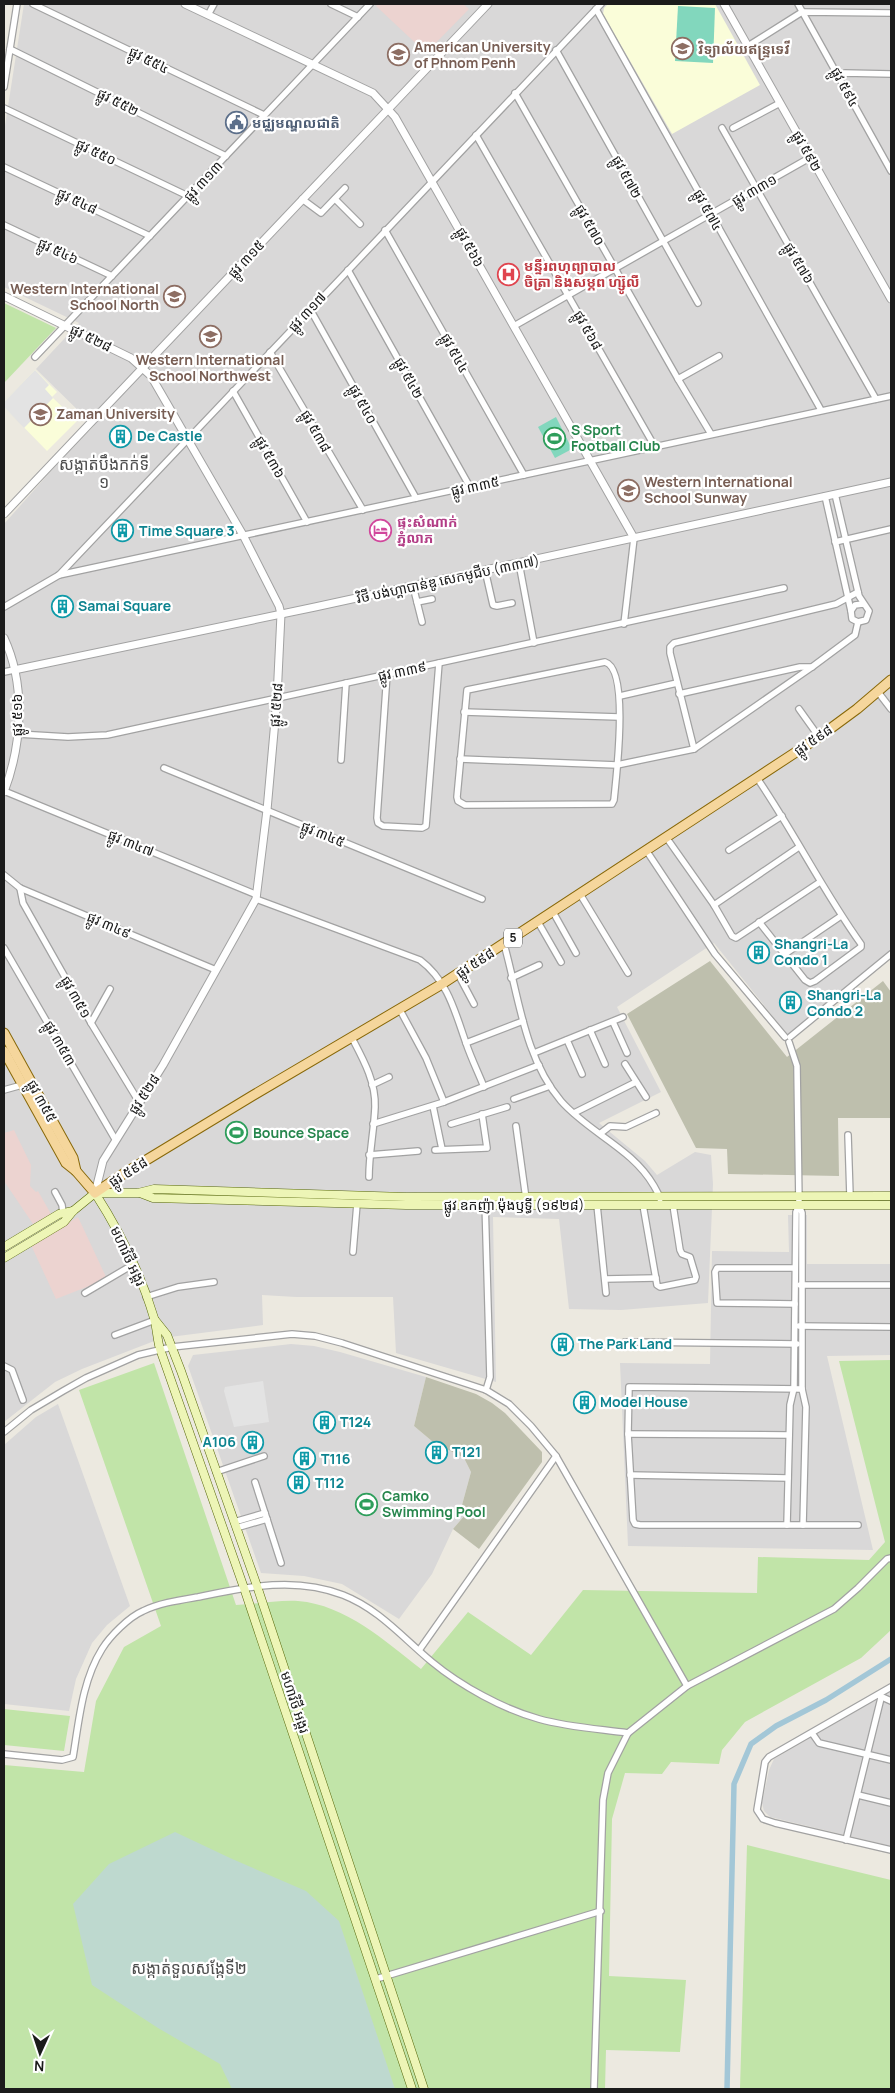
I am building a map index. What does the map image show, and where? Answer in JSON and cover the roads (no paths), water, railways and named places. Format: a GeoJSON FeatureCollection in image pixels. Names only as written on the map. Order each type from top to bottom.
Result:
{"type":"FeatureCollection","features":[{"type":"Feature","properties":{"kind":"main road","name":"ផ្លូវ ៥៩៨"},"geometry":{"type":"LineString","coordinates":[[95,1194],[120,1176],[252,1096],[458,974],[819,737],[891,680]]}},
{"type":"Feature","properties":{"kind":"main road","name":"ផ្លូវ ៣៥៥"},"geometry":{"type":"LineString","coordinates":[[4,1033],[73,1158],[76,1171]]}},
{"type":"Feature","properties":{"kind":"main road","name":"ផ្លូវ ៣៥៥"},"geometry":{"type":"LineString","coordinates":[[4,1051],[66,1163],[76,1171],[95,1194]]}},
{"type":"Feature","properties":{"kind":"main road","name":"ផ្លូវ ឧកញ៉ា ម៉ុងឫទ្ធី (១៩២៨)"},"geometry":{"type":"LineString","coordinates":[[95,1194],[138,1193],[154,1189],[380,1196],[525,1196],[660,1201],[799,1200],[891,1204]]}},
{"type":"Feature","properties":{"kind":"main road","name":"ផ្លូវ ឧកញ៉ា ម៉ុងឫទ្ធី (១៩២៨)"},"geometry":{"type":"LineString","coordinates":[[138,1193],[153,1198],[379,1205],[527,1206],[643,1205],[660,1201],[673,1205],[850,1196],[891,1196]]}},
{"type":"Feature","properties":{"kind":"main road"},"geometry":{"type":"LineString","coordinates":[[4,1258],[64,1222],[72,1211],[95,1194]]}},
{"type":"Feature","properties":{"kind":"main road","name":"មហាវិថី អង្គរ"},"geometry":{"type":"LineString","coordinates":[[95,1194],[110,1216],[134,1264],[155,1320],[160,1349],[244,1588],[412,2089]]}},
{"type":"Feature","properties":{"kind":"main road"},"geometry":{"type":"LineString","coordinates":[[379,1205],[380,1196]]}},
{"type":"Feature","properties":{"kind":"main road"},"geometry":{"type":"LineString","coordinates":[[4,1247],[63,1213],[72,1211]]}},
{"type":"Feature","properties":{"kind":"main road","name":"មហាវិថី អង្គរ"},"geometry":{"type":"LineString","coordinates":[[155,1320],[167,1335],[172,1347],[257,1586],[424,2089]]}},
{"type":"Feature","properties":{"kind":"main road"},"geometry":{"type":"LineString","coordinates":[[320,1816],[332,1812]]}},
{"type":"Feature","properties":{"kind":"street"},"geometry":{"type":"LineString","coordinates":[[4,87],[17,4]]}},
{"type":"Feature","properties":{"kind":"street","name":"ផ្លូវ ៥៥៤"},"geometry":{"type":"LineString","coordinates":[[33,4],[264,115]]}},
{"type":"Feature","properties":{"kind":"street","name":"ផ្លូវ ៥៦៦"},"geometry":{"type":"LineString","coordinates":[[185,4],[373,93],[388,107],[433,181],[634,538]]}},
{"type":"Feature","properties":{"kind":"street"},"geometry":{"type":"LineString","coordinates":[[208,15],[214,4]]}},
{"type":"Feature","properties":{"kind":"street"},"geometry":{"type":"LineString","coordinates":[[331,4],[358,17]]}},
{"type":"Feature","properties":{"kind":"street","name":"ផ្លូវ ៣១៣"},"geometry":{"type":"LineString","coordinates":[[35,357],[370,4]]}},
{"type":"Feature","properties":{"kind":"street","name":"ផ្លូវ ៣១៥"},"geometry":{"type":"LineString","coordinates":[[4,514],[388,107],[488,4]]}},
{"type":"Feature","properties":{"kind":"street","name":"ផ្លូវ ៣១៧"},"geometry":{"type":"LineString","coordinates":[[4,607],[59,575],[601,4]]}},
{"type":"Feature","properties":{"kind":"street","name":"ផ្លូវ ៥៩២"},"geometry":{"type":"LineString","coordinates":[[724,4],[891,299]]}},
{"type":"Feature","properties":{"kind":"street","name":"ផ្លូវ ៥៩៤"},"geometry":{"type":"LineString","coordinates":[[798,4],[891,171]]}},
{"type":"Feature","properties":{"kind":"street","name":"ផ្លូវ ៥៧៤"},"geometry":{"type":"LineString","coordinates":[[596,10],[821,410]]}},
{"type":"Feature","properties":{"kind":"street"},"geometry":{"type":"LineString","coordinates":[[748,46],[802,12],[891,12]]}},
{"type":"Feature","properties":{"kind":"street","name":"ផ្លូវ ៥៥២"},"geometry":{"type":"LineString","coordinates":[[10,49],[226,156]]}},
{"type":"Feature","properties":{"kind":"street","name":"ផ្លូវ ៥៧២"},"geometry":{"type":"LineString","coordinates":[[556,50],[698,303]]}},
{"type":"Feature","properties":{"kind":"street"},"geometry":{"type":"LineString","coordinates":[[838,75],[845,72],[891,74]]}},
{"type":"Feature","properties":{"kind":"street","name":"ផ្លូវ ៥៧០"},"geometry":{"type":"LineString","coordinates":[[515,93],[711,434]]}},
{"type":"Feature","properties":{"kind":"street"},"geometry":{"type":"LineString","coordinates":[[733,128],[780,103]]}},
{"type":"Feature","properties":{"kind":"street","name":"ផ្លូវ ៥៥០"},"geometry":{"type":"LineString","coordinates":[[4,108],[188,196]]}},
{"type":"Feature","properties":{"kind":"street","name":"ផ្លូវ ៥៧៦"},"geometry":{"type":"LineString","coordinates":[[722,128],[755,190],[876,399]]}},
{"type":"Feature","properties":{"kind":"street","name":"ផ្លូវ ៥៦៨"},"geometry":{"type":"LineString","coordinates":[[476,135],[655,447]]}},
{"type":"Feature","properties":{"kind":"street","name":"ផ្លូវ ៣៣១"},"geometry":{"type":"LineString","coordinates":[[514,326],[811,157]]}},
{"type":"Feature","properties":{"kind":"street","name":"ផ្លូវ ៥៤៨"},"geometry":{"type":"LineString","coordinates":[[4,167],[150,236]]}},
{"type":"Feature","properties":{"kind":"street"},"geometry":{"type":"LineString","coordinates":[[302,199],[321,213],[345,188]]}},
{"type":"Feature","properties":{"kind":"street"},"geometry":{"type":"LineString","coordinates":[[335,199],[360,224]]}},
{"type":"Feature","properties":{"kind":"street","name":"ផ្លូវ ៥៤៦"},"geometry":{"type":"LineString","coordinates":[[4,225],[112,276]]}},
{"type":"Feature","properties":{"kind":"street","name":"ផ្លូវ ៥៤៤"},"geometry":{"type":"LineString","coordinates":[[386,230],[524,475]]}},
{"type":"Feature","properties":{"kind":"street","name":"ផ្លូវ ៥៤២"},"geometry":{"type":"LineString","coordinates":[[348,270],[470,487]]}},
{"type":"Feature","properties":{"kind":"street","name":"ផ្លូវ ៥២៨"},"geometry":{"type":"LineString","coordinates":[[4,296],[131,358],[151,376],[243,536],[280,606],[282,614],[277,698],[257,897],[163,1065],[103,1161],[95,1194]]}},
{"type":"Feature","properties":{"kind":"street","name":"ផ្លូវ ៥៤០"},"geometry":{"type":"LineString","coordinates":[[310,309],[416,498]]}},
{"type":"Feature","properties":{"kind":"street","name":"ផ្លូវ ៥៣៨"},"geometry":{"type":"LineString","coordinates":[[270,352],[363,510]]}},
{"type":"Feature","properties":{"kind":"street"},"geometry":{"type":"LineString","coordinates":[[678,379],[719,356]]}},
{"type":"Feature","properties":{"kind":"street","name":"ផ្លូវ ៥៣៦"},"geometry":{"type":"LineString","coordinates":[[233,391],[307,522]]}},
{"type":"Feature","properties":{"kind":"street","name":"ផ្លូវ ៣៣៥"},"geometry":{"type":"LineString","coordinates":[[59,575],[891,396]]}},
{"type":"Feature","properties":{"kind":"street","name":"វិថី បង់ហ្គាបាន់ឌូ សេកមូជីប (៣៣៧)"},"geometry":{"type":"LineString","coordinates":[[4,672],[413,586],[891,482]]}},
{"type":"Feature","properties":{"kind":"street"},"geometry":{"type":"LineString","coordinates":[[835,494],[858,592],[863,604],[869,611],[868,617],[864,621],[858,622]]}},
{"type":"Feature","properties":{"kind":"street"},"geometry":{"type":"LineString","coordinates":[[825,496],[851,616],[858,622]]}},
{"type":"Feature","properties":{"kind":"street"},"geometry":{"type":"LineString","coordinates":[[835,542],[891,529]]}},
{"type":"Feature","properties":{"kind":"street"},"geometry":{"type":"LineString","coordinates":[[624,624],[634,538]]}},
{"type":"Feature","properties":{"kind":"street"},"geometry":{"type":"LineString","coordinates":[[519,563],[534,643]]}},
{"type":"Feature","properties":{"kind":"street"},"geometry":{"type":"LineString","coordinates":[[486,570],[493,605],[512,603]]}},
{"type":"Feature","properties":{"kind":"street"},"geometry":{"type":"LineString","coordinates":[[413,586],[422,622]]}},
{"type":"Feature","properties":{"kind":"street","name":"ផ្លូវ ៣៣៩"},"geometry":{"type":"LineString","coordinates":[[18,734],[78,737],[107,735],[784,588]]}},
{"type":"Feature","properties":{"kind":"street"},"geometry":{"type":"LineString","coordinates":[[694,749],[670,653],[670,647],[674,643],[836,604],[858,592]]}},
{"type":"Feature","properties":{"kind":"street"},"geometry":{"type":"LineString","coordinates":[[417,602],[432,599]]}},
{"type":"Feature","properties":{"kind":"street"},"geometry":{"type":"LineString","coordinates":[[851,610],[855,605],[863,604]]}},
{"type":"Feature","properties":{"kind":"street"},"geometry":{"type":"LineString","coordinates":[[460,759],[617,765],[694,749],[812,668],[855,634],[858,622]]}},
{"type":"Feature","properties":{"kind":"street","name":"ផ្លូវ ៥១៦"},"geometry":{"type":"LineString","coordinates":[[4,638],[14,670],[19,702],[15,754],[4,791]]}},
{"type":"Feature","properties":{"kind":"street"},"geometry":{"type":"LineString","coordinates":[[605,662],[612,666],[620,696],[617,765],[612,804],[608,806],[465,805],[458,801],[464,712],[466,692],[469,688],[605,662]]}},
{"type":"Feature","properties":{"kind":"street"},"geometry":{"type":"LineString","coordinates":[[387,674],[378,823],[383,826],[422,828],[426,826],[439,663]]}},
{"type":"Feature","properties":{"kind":"street"},"geometry":{"type":"LineString","coordinates":[[679,694],[800,667],[812,668]]}},
{"type":"Feature","properties":{"kind":"street"},"geometry":{"type":"LineString","coordinates":[[342,760],[346,683]]}},
{"type":"Feature","properties":{"kind":"street"},"geometry":{"type":"LineString","coordinates":[[620,696],[677,683]]}},
{"type":"Feature","properties":{"kind":"street"},"geometry":{"type":"LineString","coordinates":[[878,692],[891,708]]}},
{"type":"Feature","properties":{"kind":"street"},"geometry":{"type":"LineString","coordinates":[[799,709],[819,737]]}},
{"type":"Feature","properties":{"kind":"street"},"geometry":{"type":"LineString","coordinates":[[464,712],[619,717]]}},
{"type":"Feature","properties":{"kind":"street","name":"ផ្លូវ ៣៤៥"},"geometry":{"type":"LineString","coordinates":[[164,768],[482,899]]}},
{"type":"Feature","properties":{"kind":"street"},"geometry":{"type":"LineString","coordinates":[[757,778],[794,834],[799,847],[841,916],[861,944],[861,947],[816,981],[810,983],[805,980],[759,922]]}},
{"type":"Feature","properties":{"kind":"street","name":"ផ្លូវ ៣៤៧"},"geometry":{"type":"LineString","coordinates":[[4,791],[257,897],[420,960],[437,974],[457,1012],[466,1043],[484,1087]]}},
{"type":"Feature","properties":{"kind":"street"},"geometry":{"type":"LineString","coordinates":[[729,850],[782,816]]}},
{"type":"Feature","properties":{"kind":"street"},"geometry":{"type":"LineString","coordinates":[[666,837],[714,905],[732,936],[736,938],[820,882]]}},
{"type":"Feature","properties":{"kind":"street"},"geometry":{"type":"LineString","coordinates":[[714,905],[799,847]]}},
{"type":"Feature","properties":{"kind":"street"},"geometry":{"type":"LineString","coordinates":[[646,850],[715,954],[788,1039],[797,1066],[799,1200],[802,1213],[802,1389],[806,1407],[803,1525]]}},
{"type":"Feature","properties":{"kind":"street","name":"ផ្លូវ ៣៤៩"},"geometry":{"type":"LineString","coordinates":[[4,875],[20,888],[216,970]]}},
{"type":"Feature","properties":{"kind":"street","name":"ផ្លូវ ៣៥១"},"geometry":{"type":"LineString","coordinates":[[20,888],[22,903],[139,1102]]}},
{"type":"Feature","properties":{"kind":"street"},"geometry":{"type":"LineString","coordinates":[[580,894],[628,973]]}},
{"type":"Feature","properties":{"kind":"street"},"geometry":{"type":"LineString","coordinates":[[553,912],[576,953]]}},
{"type":"Feature","properties":{"kind":"street"},"geometry":{"type":"LineString","coordinates":[[785,954],[841,916]]}},
{"type":"Feature","properties":{"kind":"street"},"geometry":{"type":"LineString","coordinates":[[538,922],[561,962]]}},
{"type":"Feature","properties":{"kind":"street"},"geometry":{"type":"LineString","coordinates":[[504,944],[522,1020],[538,1066],[550,1086],[574,1113],[638,1164],[660,1201]]}},
{"type":"Feature","properties":{"kind":"street","name":"ផ្លូវ ៣៥៣"},"geometry":{"type":"LineString","coordinates":[[4,948],[116,1139]]}},
{"type":"Feature","properties":{"kind":"street"},"geometry":{"type":"LineString","coordinates":[[788,1039],[891,954]]}},
{"type":"Feature","properties":{"kind":"street"},"geometry":{"type":"LineString","coordinates":[[512,978],[539,965]]}},
{"type":"Feature","properties":{"kind":"street"},"geometry":{"type":"LineString","coordinates":[[458,974],[474,1004]]}},
{"type":"Feature","properties":{"kind":"street"},"geometry":{"type":"LineString","coordinates":[[91,1023],[110,989]]}},
{"type":"Feature","properties":{"kind":"street"},"geometry":{"type":"LineString","coordinates":[[400,1010],[426,1058],[444,1102]]}},
{"type":"Feature","properties":{"kind":"street"},"geometry":{"type":"LineString","coordinates":[[534,1053],[624,1017]]}},
{"type":"Feature","properties":{"kind":"street"},"geometry":{"type":"LineString","coordinates":[[466,1043],[522,1020]]}},
{"type":"Feature","properties":{"kind":"street"},"geometry":{"type":"LineString","coordinates":[[613,1022],[627,1053]]}},
{"type":"Feature","properties":{"kind":"street"},"geometry":{"type":"LineString","coordinates":[[590,1030],[604,1064]]}},
{"type":"Feature","properties":{"kind":"street"},"geometry":{"type":"LineString","coordinates":[[352,1038],[365,1063],[372,1085],[375,1105],[369,1156],[369,1177]]}},
{"type":"Feature","properties":{"kind":"street"},"geometry":{"type":"LineString","coordinates":[[567,1040],[582,1074]]}},
{"type":"Feature","properties":{"kind":"street"},"geometry":{"type":"LineString","coordinates":[[625,1064],[646,1097]]}},
{"type":"Feature","properties":{"kind":"street"},"geometry":{"type":"LineString","coordinates":[[373,1124],[433,1106],[538,1066]]}},
{"type":"Feature","properties":{"kind":"street"},"geometry":{"type":"LineString","coordinates":[[372,1085],[389,1077]]}},
{"type":"Feature","properties":{"kind":"street"},"geometry":{"type":"LineString","coordinates":[[574,1113],[636,1082]]}},
{"type":"Feature","properties":{"kind":"street"},"geometry":{"type":"LineString","coordinates":[[4,1090],[22,1085]]}},
{"type":"Feature","properties":{"kind":"street"},"geometry":{"type":"LineString","coordinates":[[514,1099],[550,1086]]}},
{"type":"Feature","properties":{"kind":"street"},"geometry":{"type":"LineString","coordinates":[[433,1106],[442,1149]]}},
{"type":"Feature","properties":{"kind":"street"},"geometry":{"type":"LineString","coordinates":[[451,1124],[507,1107]]}},
{"type":"Feature","properties":{"kind":"street"},"geometry":{"type":"LineString","coordinates":[[601,1133],[610,1126],[626,1127],[656,1112]]}},
{"type":"Feature","properties":{"kind":"street"},"geometry":{"type":"LineString","coordinates":[[435,1150],[487,1148],[482,1114]]}},
{"type":"Feature","properties":{"kind":"street"},"geometry":{"type":"LineString","coordinates":[[516,1126],[527,1206]]}},
{"type":"Feature","properties":{"kind":"street"},"geometry":{"type":"LineString","coordinates":[[848,1135],[850,1196]]}},
{"type":"Feature","properties":{"kind":"street"},"geometry":{"type":"LineString","coordinates":[[369,1156],[418,1150]]}},
{"type":"Feature","properties":{"kind":"street"},"geometry":{"type":"LineString","coordinates":[[55,1192],[62,1205],[63,1213]]}},
{"type":"Feature","properties":{"kind":"street"},"geometry":{"type":"LineString","coordinates":[[484,1196],[490,1377],[486,1390]]}},
{"type":"Feature","properties":{"kind":"street"},"geometry":{"type":"LineString","coordinates":[[787,1525],[790,1405],[794,1388],[796,1212],[799,1200]]}},
{"type":"Feature","properties":{"kind":"street"},"geometry":{"type":"LineString","coordinates":[[353,1252],[357,1204]]}},
{"type":"Feature","properties":{"kind":"street"},"geometry":{"type":"LineString","coordinates":[[597,1205],[606,1293]]}},
{"type":"Feature","properties":{"kind":"street"},"geometry":{"type":"LineString","coordinates":[[643,1205],[657,1284],[660,1287],[694,1280],[696,1277],[690,1257],[682,1254],[680,1250],[673,1205]]}},
{"type":"Feature","properties":{"kind":"street"},"geometry":{"type":"LineString","coordinates":[[85,1293],[95,1289],[134,1264]]}},
{"type":"Feature","properties":{"kind":"street"},"geometry":{"type":"LineString","coordinates":[[795,1268],[717,1268],[715,1272],[718,1303],[795,1304]]}},
{"type":"Feature","properties":{"kind":"street"},"geometry":{"type":"LineString","coordinates":[[605,1280],[656,1278]]}},
{"type":"Feature","properties":{"kind":"street"},"geometry":{"type":"LineString","coordinates":[[146,1297],[178,1286],[214,1282]]}},
{"type":"Feature","properties":{"kind":"street"},"geometry":{"type":"LineString","coordinates":[[795,1284],[891,1285]]}},
{"type":"Feature","properties":{"kind":"street"},"geometry":{"type":"LineString","coordinates":[[115,1335],[155,1320]]}},
{"type":"Feature","properties":{"kind":"street"},"geometry":{"type":"LineString","coordinates":[[795,1326],[891,1327]]}},
{"type":"Feature","properties":{"kind":"street"},"geometry":{"type":"LineString","coordinates":[[4,1432],[31,1410],[86,1378],[138,1355],[172,1347],[275,1335],[315,1336],[408,1363],[486,1390],[510,1404],[556,1456],[687,1686]]}},
{"type":"Feature","properties":{"kind":"street"},"geometry":{"type":"LineString","coordinates":[[625,1342],[802,1344]]}},
{"type":"Feature","properties":{"kind":"street"},"geometry":{"type":"LineString","coordinates":[[4,1366],[12,1370],[23,1400]]}},
{"type":"Feature","properties":{"kind":"street"},"geometry":{"type":"LineString","coordinates":[[802,1389],[629,1387],[628,1434],[633,1520],[638,1525],[858,1526]]}},
{"type":"Feature","properties":{"kind":"street"},"geometry":{"type":"LineString","coordinates":[[628,1434],[789,1435]]}},
{"type":"Feature","properties":{"kind":"street"},"geometry":{"type":"LineString","coordinates":[[216,1472],[264,1456]]}},
{"type":"Feature","properties":{"kind":"street"},"geometry":{"type":"LineString","coordinates":[[420,1649],[556,1456]]}},
{"type":"Feature","properties":{"kind":"street"},"geometry":{"type":"LineString","coordinates":[[630,1475],[788,1478]]}},
{"type":"Feature","properties":{"kind":"street"},"geometry":{"type":"LineString","coordinates":[[255,1482],[280,1563]]}},
{"type":"Feature","properties":{"kind":"street"},"geometry":{"type":"LineString","coordinates":[[235,1525],[266,1516]]}},
{"type":"Feature","properties":{"kind":"street"},"geometry":{"type":"LineString","coordinates":[[592,2089],[601,1911],[603,1800],[608,1773],[628,1733],[687,1686],[834,1609],[858,1588],[887,1558],[891,1558]]}},
{"type":"Feature","properties":{"kind":"street"},"geometry":{"type":"LineString","coordinates":[[4,1754],[62,1760],[73,1758],[86,1684],[102,1649],[114,1632],[142,1611],[175,1601],[244,1588],[278,1584],[313,1586],[344,1595],[369,1608],[420,1649],[432,1662],[468,1687],[538,1719],[628,1733]]}},
{"type":"Feature","properties":{"kind":"street"},"geometry":{"type":"LineString","coordinates":[[891,1687],[880,1697],[769,1757],[765,1762],[757,1810],[763,1819],[891,1850]]}},
{"type":"Feature","properties":{"kind":"street"},"geometry":{"type":"LineString","coordinates":[[880,1697],[891,1701]]}},
{"type":"Feature","properties":{"kind":"street"},"geometry":{"type":"LineString","coordinates":[[846,1840],[868,1754],[880,1697]]}},
{"type":"Feature","properties":{"kind":"street"},"geometry":{"type":"LineString","coordinates":[[812,1733],[819,1743],[891,1760]]}},
{"type":"Feature","properties":{"kind":"street"},"geometry":{"type":"LineString","coordinates":[[858,1795],[891,1803]]}},
{"type":"Feature","properties":{"kind":"street"},"geometry":{"type":"LineString","coordinates":[[376,1979],[601,1911]]}},
{"type":"Feature","properties":{"kind":"waterway"},"geometry":{"type":"LineString","coordinates":[[727,2089],[734,1784],[751,1744],[776,1726],[826,1700],[891,1659]]}},
{"type":"Feature","properties":{"kind":"place","name":"វិទ្យាល័យឥន្រ្ទទេវី"},"geometry":{"type":"Point","coordinates":[682,49]}},
{"type":"Feature","properties":{"kind":"place","name":"American University of Phnom Penh"},"geometry":{"type":"Point","coordinates":[398,55]}},
{"type":"Feature","properties":{"kind":"place","name":"មជ្ឈមណ្ឌលជាតិ"},"geometry":{"type":"Point","coordinates":[236,123]}},
{"type":"Feature","properties":{"kind":"place","name":"មន្ទីរពហុព្យាបាល ចិត្រា និងសម្ភព ហ្ស៊ូលី"},"geometry":{"type":"Point","coordinates":[508,274]}},
{"type":"Feature","properties":{"kind":"place","name":"Western International School North"},"geometry":{"type":"Point","coordinates":[175,297]}},
{"type":"Feature","properties":{"kind":"place","name":"Western International School Northwest"},"geometry":{"type":"Point","coordinates":[210,337]}},
{"type":"Feature","properties":{"kind":"place","name":"Zaman University"},"geometry":{"type":"Point","coordinates":[40,414]}},
{"type":"Feature","properties":{"kind":"place","name":"De Castle"},"geometry":{"type":"Point","coordinates":[121,436]}},
{"type":"Feature","properties":{"kind":"place","name":"S Sport Football Club"},"geometry":{"type":"Point","coordinates":[555,438]}},
{"type":"Feature","properties":{"kind":"place","name":"Western International School Sunway"},"geometry":{"type":"Point","coordinates":[628,490]}},
{"type":"Feature","properties":{"kind":"place","name":"ផ្ទះសំណាក់ ភ្នំលាភ"},"geometry":{"type":"Point","coordinates":[381,530]}},
{"type":"Feature","properties":{"kind":"place","name":"Time Square 3"},"geometry":{"type":"Point","coordinates":[123,531]}},
{"type":"Feature","properties":{"kind":"place","name":"Samai Square"},"geometry":{"type":"Point","coordinates":[62,606]}},
{"type":"Feature","properties":{"kind":"place","name":"Shangri-La Condo 1"},"geometry":{"type":"Point","coordinates":[758,952]}},
{"type":"Feature","properties":{"kind":"place","name":"Shangri-La Condo 2"},"geometry":{"type":"Point","coordinates":[791,1003]}},
{"type":"Feature","properties":{"kind":"place","name":"Bounce Space"},"geometry":{"type":"Point","coordinates":[237,1133]}},
{"type":"Feature","properties":{"kind":"place","name":"The Park Land"},"geometry":{"type":"Point","coordinates":[562,1344]}},
{"type":"Feature","properties":{"kind":"place","name":"Model House"},"geometry":{"type":"Point","coordinates":[584,1402]}},
{"type":"Feature","properties":{"kind":"place","name":"T124"},"geometry":{"type":"Point","coordinates":[324,1422]}},
{"type":"Feature","properties":{"kind":"place","name":"A106"},"geometry":{"type":"Point","coordinates":[252,1442]}},
{"type":"Feature","properties":{"kind":"place","name":"T121"},"geometry":{"type":"Point","coordinates":[436,1452]}},
{"type":"Feature","properties":{"kind":"place","name":"T116"},"geometry":{"type":"Point","coordinates":[305,1459]}},
{"type":"Feature","properties":{"kind":"place","name":"T112"},"geometry":{"type":"Point","coordinates":[299,1483]}},
{"type":"Feature","properties":{"kind":"place","name":"Camko Swimming Pool"},"geometry":{"type":"Point","coordinates":[366,1504]}},
{"type":"Feature","properties":{"kind":"district","name":"សង្កាត់បឹងកក់ទី ១"},"geometry":{"type":"Point","coordinates":[104,473]}},
{"type":"Feature","properties":{"kind":"district","name":"សង្កាត់ទួលសង្កែទី២"},"geometry":{"type":"Point","coordinates":[189,1968]}}]}
